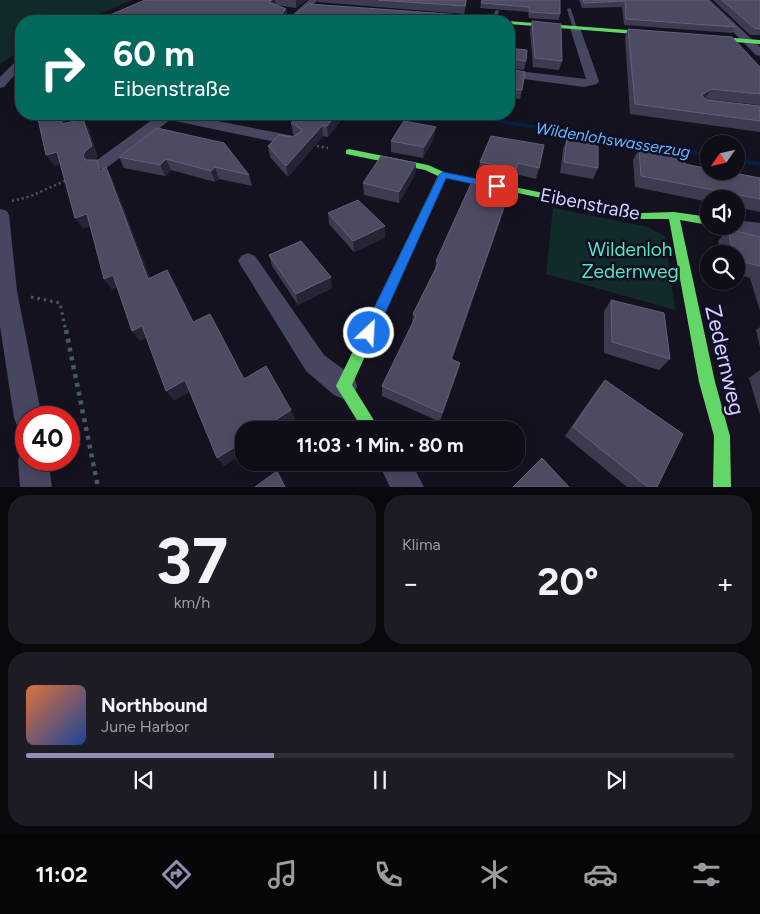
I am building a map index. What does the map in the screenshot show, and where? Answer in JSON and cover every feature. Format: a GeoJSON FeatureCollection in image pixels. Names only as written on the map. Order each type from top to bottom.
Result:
{"type":"FeatureCollection","features":[{"type":"Feature","properties":{"kind":"street"},"geometry":{"type":"LineString","coordinates":[[706,0],[760,53]]}},
{"type":"Feature","properties":{"kind":"street"},"geometry":{"type":"LineString","coordinates":[[297,15],[312,3]]}},
{"type":"Feature","properties":{"kind":"street"},"geometry":{"type":"LineString","coordinates":[[284,11],[300,13]]}},
{"type":"Feature","properties":{"kind":"street"},"geometry":{"type":"LineString","coordinates":[[515,23],[760,42]]}},
{"type":"Feature","properties":{"kind":"street"},"geometry":{"type":"LineString","coordinates":[[515,75],[584,83],[593,81],[576,28]]}},
{"type":"Feature","properties":{"kind":"street"},"geometry":{"type":"LineString","coordinates":[[0,84],[15,68]]}},
{"type":"Feature","properties":{"kind":"street"},"geometry":{"type":"LineString","coordinates":[[99,166],[157,120]]}},
{"type":"Feature","properties":{"kind":"street"},"geometry":{"type":"LineString","coordinates":[[194,120],[294,141]]}},
{"type":"Feature","properties":{"kind":"street","name":"Eibenstraße"},"geometry":{"type":"LineString","coordinates":[[349,152],[428,168],[443,175],[642,216],[674,214],[700,219]]}},
{"type":"Feature","properties":{"kind":"street"},"geometry":{"type":"LineString","coordinates":[[344,386],[443,175]]}},
{"type":"Feature","properties":{"kind":"street","name":"Zedernweg"},"geometry":{"type":"LineString","coordinates":[[674,214],[707,382],[722,436],[722,486]]}},
{"type":"Feature","properties":{"kind":"street"},"geometry":{"type":"LineString","coordinates":[[0,215],[6,291],[26,406]]}},
{"type":"Feature","properties":{"kind":"street"},"geometry":{"type":"LineString","coordinates":[[745,228],[760,230]]}},
{"type":"Feature","properties":{"kind":"street"},"geometry":{"type":"LineString","coordinates":[[248,261],[315,363],[344,386],[366,421]]}},
{"type":"Feature","properties":{"kind":"street"},"geometry":{"type":"LineString","coordinates":[[34,471],[36,486]]}},
{"type":"Feature","properties":{"kind":"street"},"geometry":{"type":"LineString","coordinates":[[399,471],[408,486]]}},
{"type":"Feature","properties":{"kind":"lane"},"geometry":{"type":"LineString","coordinates":[[569,9],[576,28]]}},
{"type":"Feature","properties":{"kind":"lane"},"geometry":{"type":"LineString","coordinates":[[496,15],[497,10]]}},
{"type":"Feature","properties":{"kind":"path"},"geometry":{"type":"LineString","coordinates":[[294,141],[349,152]]}},
{"type":"Feature","properties":{"kind":"path"},"geometry":{"type":"LineString","coordinates":[[31,196],[99,166]]}},
{"type":"Feature","properties":{"kind":"path"},"geometry":{"type":"LineString","coordinates":[[6,291],[60,303],[98,486]]}},
{"type":"Feature","properties":{"kind":"green space"},"geometry":{"type":"Polygon","coordinates":[[[0,0],[132,0],[97,15],[15,15],[15,54],[0,64],[0,0]]]}},
{"type":"Feature","properties":{"kind":"green space","name":"Wildenloh Zedernweg"},"geometry":{"type":"Polygon","coordinates":[[[553,208],[648,227],[665,236],[675,310],[546,274],[553,208]]]}},
{"type":"Feature","properties":{"kind":"building"},"geometry":{"type":"Polygon","coordinates":[[[145,0],[272,0],[269,2],[286,9],[282,14],[284,15],[110,15],[145,0]]]}},
{"type":"Feature","properties":{"kind":"building"},"geometry":{"type":"Polygon","coordinates":[[[378,0],[466,0],[465,6],[378,0]]]}},
{"type":"Feature","properties":{"kind":"building"},"geometry":{"type":"Polygon","coordinates":[[[482,0],[560,0],[560,14],[530,12],[529,7],[481,3],[482,0]]]}},
{"type":"Feature","properties":{"kind":"building"},"geometry":{"type":"Polygon","coordinates":[[[583,0],[707,0],[735,27],[626,19],[625,1],[584,3],[583,0]]]}},
{"type":"Feature","properties":{"kind":"building"},"geometry":{"type":"Polygon","coordinates":[[[722,0],[760,0],[760,29],[754,28],[722,0]]]}},
{"type":"Feature","properties":{"kind":"building"},"geometry":{"type":"Polygon","coordinates":[[[309,4],[462,15],[294,15],[309,4]]]}},
{"type":"Feature","properties":{"kind":"building"},"geometry":{"type":"Polygon","coordinates":[[[532,21],[561,24],[562,61],[535,58],[532,21]]]}},
{"type":"Feature","properties":{"kind":"building"},"geometry":{"type":"Polygon","coordinates":[[[628,29],[732,37],[760,67],[760,94],[711,89],[702,95],[706,100],[760,106],[760,121],[635,104],[628,29]]]}},
{"type":"Feature","properties":{"kind":"building"},"geometry":{"type":"Polygon","coordinates":[[[515,49],[527,50],[526,61],[515,60],[515,49]]]}},
{"type":"Feature","properties":{"kind":"building"},"geometry":{"type":"Polygon","coordinates":[[[515,70],[525,72],[522,90],[515,89],[515,70]]]}},
{"type":"Feature","properties":{"kind":"building"},"geometry":{"type":"Polygon","coordinates":[[[38,120],[61,120],[62,124],[83,120],[92,146],[85,151],[83,156],[86,160],[97,160],[100,171],[106,167],[148,279],[167,270],[193,322],[210,314],[244,379],[266,366],[291,410],[274,421],[235,421],[235,447],[217,458],[185,380],[166,391],[142,326],[132,331],[113,275],[104,279],[87,214],[75,218],[57,152],[46,155],[38,120]]]}},
{"type":"Feature","properties":{"kind":"building"},"geometry":{"type":"Polygon","coordinates":[[[294,120],[332,120],[327,126],[322,126],[286,166],[268,146],[279,135],[292,137],[301,132],[301,129],[291,123],[294,120]]]}},
{"type":"Feature","properties":{"kind":"building"},"geometry":{"type":"Polygon","coordinates":[[[404,121],[436,127],[424,147],[391,141],[404,121]]]}},
{"type":"Feature","properties":{"kind":"building"},"geometry":{"type":"Polygon","coordinates":[[[157,128],[224,143],[249,175],[215,167],[211,171],[166,159],[160,165],[119,157],[157,128]]]}},
{"type":"Feature","properties":{"kind":"building"},"geometry":{"type":"Polygon","coordinates":[[[491,136],[544,145],[539,168],[518,163],[516,169],[480,162],[491,136]]]}},
{"type":"Feature","properties":{"kind":"building"},"geometry":{"type":"Polygon","coordinates":[[[567,138],[598,144],[598,168],[564,162],[567,138]]]}},
{"type":"Feature","properties":{"kind":"building"},"geometry":{"type":"Polygon","coordinates":[[[660,148],[683,153],[685,164],[700,167],[700,180],[745,180],[745,175],[760,178],[760,199],[745,196],[745,190],[713,190],[641,176],[639,149],[661,153],[660,148]]]}},
{"type":"Feature","properties":{"kind":"building"},"geometry":{"type":"Polygon","coordinates":[[[381,156],[416,163],[399,192],[363,183],[381,156]]]}},
{"type":"Feature","properties":{"kind":"building"},"geometry":{"type":"Polygon","coordinates":[[[473,179],[511,187],[451,359],[460,363],[442,413],[382,386],[416,316],[413,314],[439,262],[436,261],[473,179]]]}},
{"type":"Feature","properties":{"kind":"building"},"geometry":{"type":"Polygon","coordinates":[[[358,200],[385,226],[353,241],[328,213],[358,200]]]}},
{"type":"Feature","properties":{"kind":"building"},"geometry":{"type":"Polygon","coordinates":[[[745,233],[760,237],[760,266],[745,262],[745,245],[731,245],[729,235],[745,235],[745,233]]]}},
{"type":"Feature","properties":{"kind":"building"},"geometry":{"type":"Polygon","coordinates":[[[301,241],[331,277],[296,294],[269,255],[301,241]]]}},
{"type":"Feature","properties":{"kind":"building"},"geometry":{"type":"Polygon","coordinates":[[[611,300],[664,313],[670,359],[612,342],[611,300]]]}},
{"type":"Feature","properties":{"kind":"building"},"geometry":{"type":"Polygon","coordinates":[[[605,380],[683,434],[657,487],[648,487],[573,427],[605,380]]]}},
{"type":"Feature","properties":{"kind":"building"},"geometry":{"type":"Polygon","coordinates":[[[542,458],[569,487],[513,487],[542,458]]]}},
{"type":"Feature","properties":{"kind":"building"},"geometry":{"type":"Polygon","coordinates":[[[277,471],[285,487],[255,487],[277,471]]]}},
{"type":"Feature","properties":{"kind":"waterway","name":"Wildenlohswasserzug"},"geometry":{"type":"LineString","coordinates":[[495,120],[700,154]]}},
{"type":"Feature","properties":{"kind":"waterway","name":"Wildenlohswasserzug"},"geometry":{"type":"LineString","coordinates":[[745,162],[760,164]]}},
{"type":"Feature","properties":{"kind":"traffic: fast"},"geometry":{"type":"LineString","coordinates":[[515,22],[760,42]]}},
{"type":"Feature","properties":{"kind":"traffic: fast"},"geometry":{"type":"LineString","coordinates":[[349,152],[428,168],[443,175],[642,216],[674,215],[700,219]]}},
{"type":"Feature","properties":{"kind":"traffic: fast"},"geometry":{"type":"LineString","coordinates":[[366,421],[344,386],[443,175]]}},
{"type":"Feature","properties":{"kind":"traffic: fast"},"geometry":{"type":"LineString","coordinates":[[674,215],[707,382],[722,436],[722,487]]}},
{"type":"Feature","properties":{"kind":"route"},"geometry":{"type":"LineString","coordinates":[[369,333],[443,175],[497,186]]}}]}
